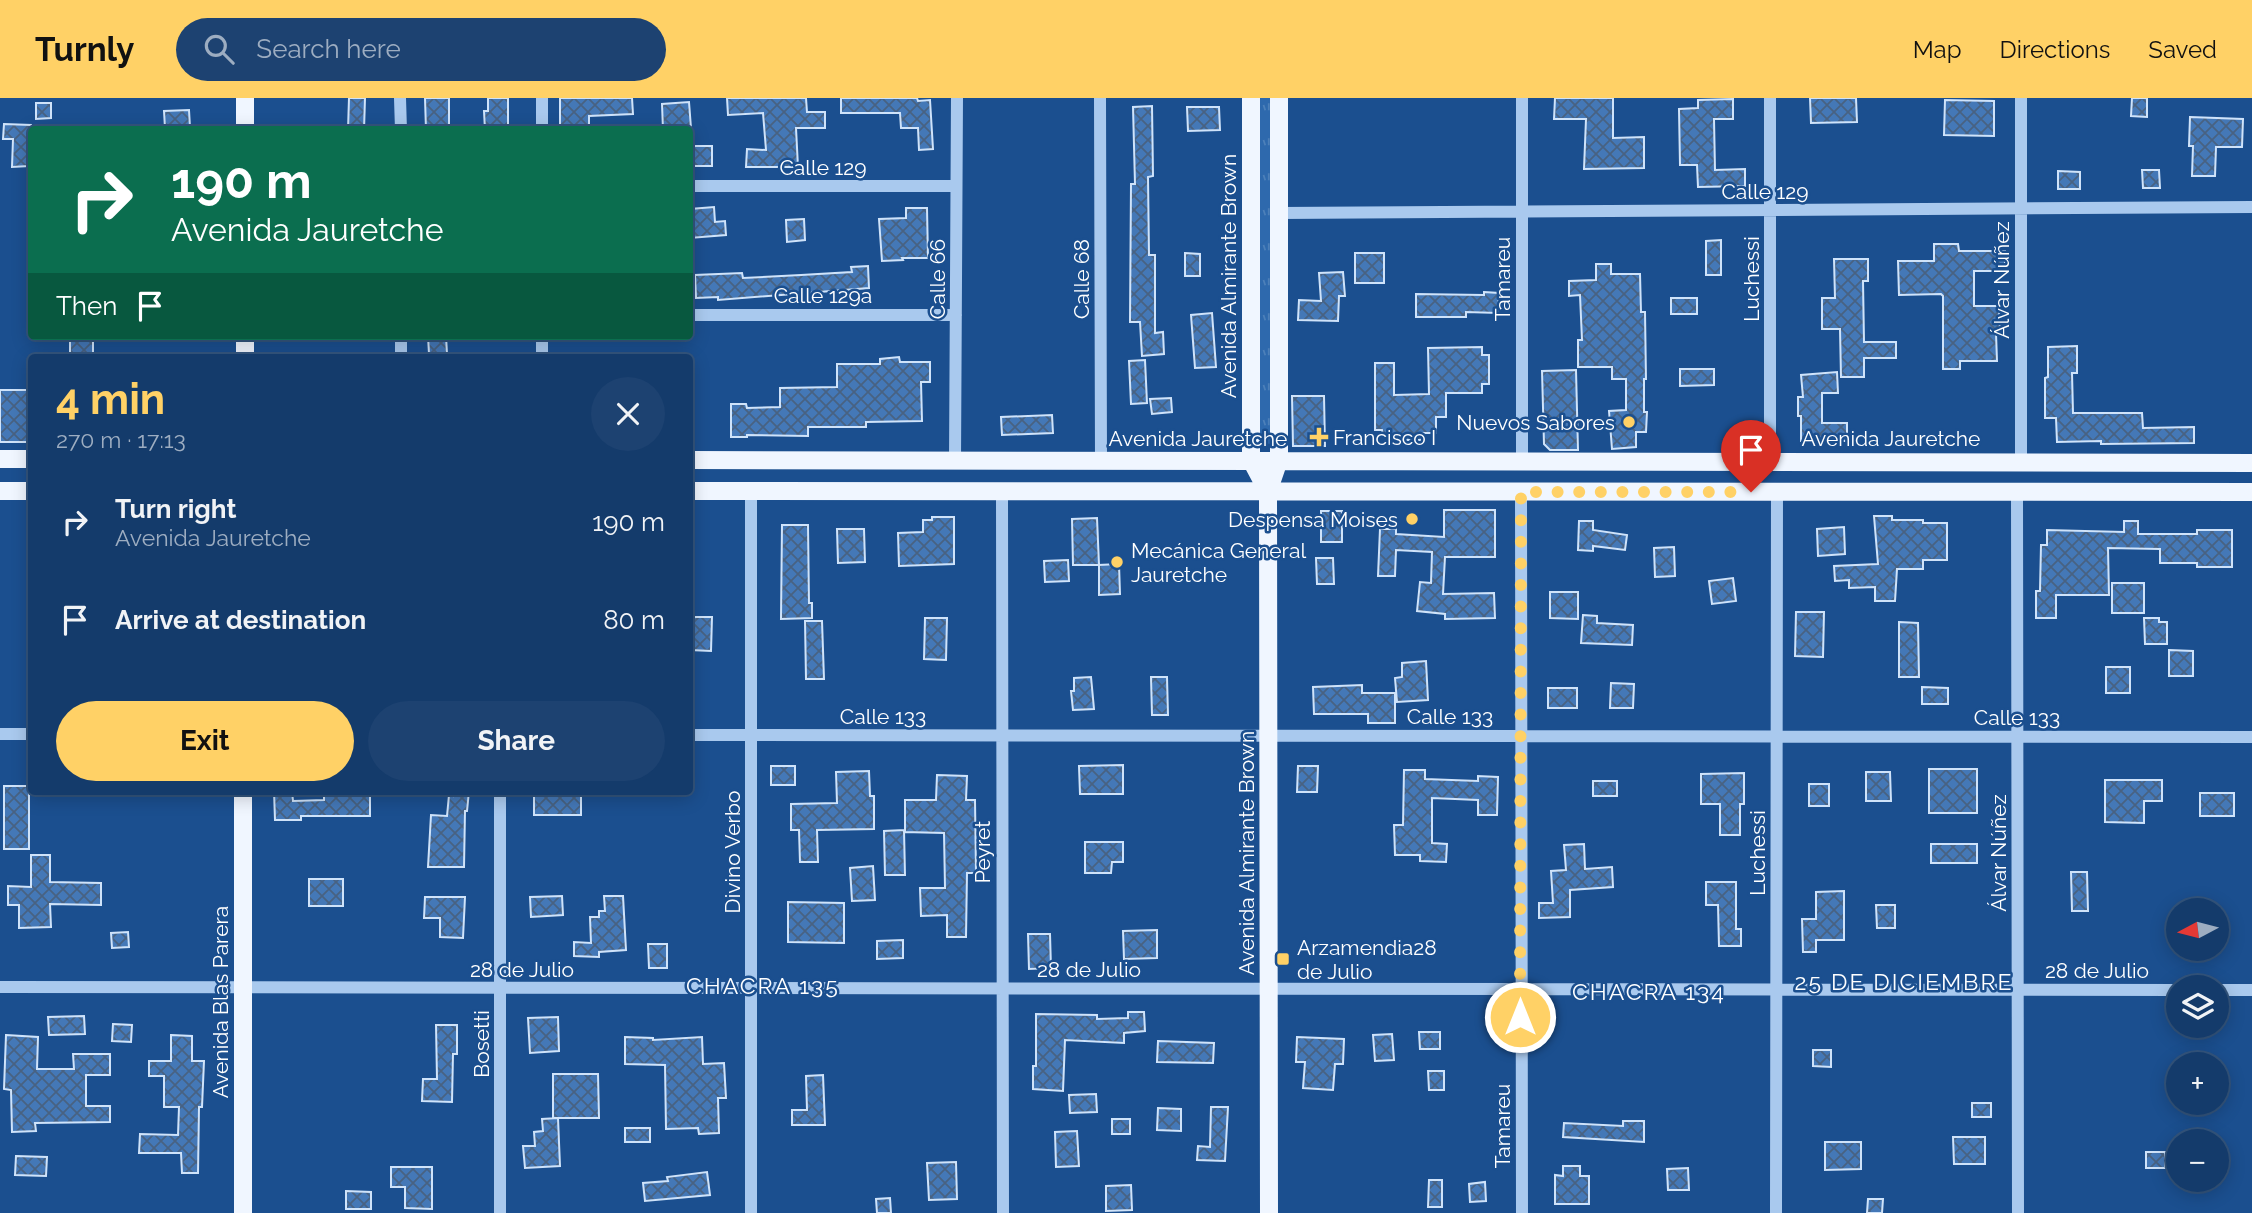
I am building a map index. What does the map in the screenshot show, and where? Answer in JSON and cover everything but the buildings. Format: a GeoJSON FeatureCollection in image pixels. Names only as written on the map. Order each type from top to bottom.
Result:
{"type":"FeatureCollection","features":[{"type":"Feature","properties":{"kind":"main road"},"geometry":{"type":"LineString","coordinates":[[245,98],[245,126]]}},
{"type":"Feature","properties":{"kind":"main road","name":"Avenida Almirante Brown"},"geometry":{"type":"LineString","coordinates":[[1251,98],[1251,460],[1268,492]]}},
{"type":"Feature","properties":{"kind":"main road","name":"Avenida Almirante Brown"},"geometry":{"type":"LineString","coordinates":[[1269,1213],[1268,492],[1279,460],[1279,98]]}},
{"type":"Feature","properties":{"kind":"main road"},"geometry":{"type":"LineString","coordinates":[[0,459],[28,459]]}},
{"type":"Feature","properties":{"kind":"main road","name":"Avenida Jauretche"},"geometry":{"type":"LineString","coordinates":[[693,460],[2252,463]]}},
{"type":"Feature","properties":{"kind":"main road"},"geometry":{"type":"LineString","coordinates":[[0,491],[28,491]]}},
{"type":"Feature","properties":{"kind":"main road"},"geometry":{"type":"LineString","coordinates":[[693,491],[2252,492]]}},
{"type":"Feature","properties":{"kind":"main road","name":"Avenida Blas Parera"},"geometry":{"type":"LineString","coordinates":[[243,795],[243,1213]]}},
{"type":"Feature","properties":{"kind":"street"},"geometry":{"type":"LineString","coordinates":[[400,98],[401,126]]}},
{"type":"Feature","properties":{"kind":"street"},"geometry":{"type":"LineString","coordinates":[[542,98],[542,126]]}},
{"type":"Feature","properties":{"kind":"street","name":"Calle 66"},"geometry":{"type":"LineString","coordinates":[[955,460],[957,98]]}},
{"type":"Feature","properties":{"kind":"street","name":"Calle 68"},"geometry":{"type":"LineString","coordinates":[[1100,98],[1101,460]]}},
{"type":"Feature","properties":{"kind":"street","name":"Tamareu"},"geometry":{"type":"LineString","coordinates":[[1522,98],[1522,461]]}},
{"type":"Feature","properties":{"kind":"street","name":"Luchessi"},"geometry":{"type":"LineString","coordinates":[[1770,98],[1770,461]]}},
{"type":"Feature","properties":{"kind":"street","name":"Álvar Núñez"},"geometry":{"type":"LineString","coordinates":[[2021,98],[2021,461]]}},
{"type":"Feature","properties":{"kind":"street","name":"Calle 129"},"geometry":{"type":"LineString","coordinates":[[693,186],[956,186]]}},
{"type":"Feature","properties":{"kind":"street","name":"Calle 129"},"geometry":{"type":"LineString","coordinates":[[1279,214],[2252,207]]}},
{"type":"Feature","properties":{"kind":"street","name":"Calle 129a"},"geometry":{"type":"LineString","coordinates":[[693,315],[956,315]]}},
{"type":"Feature","properties":{"kind":"street","name":"Divino Verbo"},"geometry":{"type":"LineString","coordinates":[[751,491],[751,1213]]}},
{"type":"Feature","properties":{"kind":"street","name":"Peyret"},"geometry":{"type":"LineString","coordinates":[[1002,492],[1003,1213]]}},
{"type":"Feature","properties":{"kind":"street","name":"Tamareu"},"geometry":{"type":"LineString","coordinates":[[1521,492],[1522,1213]]}},
{"type":"Feature","properties":{"kind":"street","name":"Luchessi"},"geometry":{"type":"LineString","coordinates":[[1776,1213],[1777,492]]}},
{"type":"Feature","properties":{"kind":"street","name":"Álvar Núñez"},"geometry":{"type":"LineString","coordinates":[[2017,492],[2018,1213]]}},
{"type":"Feature","properties":{"kind":"street"},"geometry":{"type":"LineString","coordinates":[[0,734],[28,734]]}},
{"type":"Feature","properties":{"kind":"street","name":"Calle 133"},"geometry":{"type":"LineString","coordinates":[[693,735],[2252,737]]}},
{"type":"Feature","properties":{"kind":"street","name":"Bosetti"},"geometry":{"type":"LineString","coordinates":[[500,795],[500,1213]]}},
{"type":"Feature","properties":{"kind":"street","name":"28 de Julio"},"geometry":{"type":"LineString","coordinates":[[0,987],[2166,990]]}},
{"type":"Feature","properties":{"kind":"street"},"geometry":{"type":"LineString","coordinates":[[2229,990],[2252,990]]}},
{"type":"Feature","properties":{"kind":"green space"},"geometry":{"type":"Polygon","coordinates":[[[1260,98],[1272,98],[1272,444],[1260,443],[1260,98]]]}},
{"type":"Feature","properties":{"kind":"place","name":"Nuevos Sabores"},"geometry":{"type":"Point","coordinates":[1629,422]}},
{"type":"Feature","properties":{"kind":"place","name":"Francisco I"},"geometry":{"type":"Point","coordinates":[1319,437]}},
{"type":"Feature","properties":{"kind":"place","name":"Despensa Moises"},"geometry":{"type":"Point","coordinates":[1412,519]}},
{"type":"Feature","properties":{"kind":"place","name":"Mecánica General Jauretche"},"geometry":{"type":"Point","coordinates":[1117,562]}},
{"type":"Feature","properties":{"kind":"place","name":"Arzamendia28 de Julio"},"geometry":{"type":"Point","coordinates":[1283,959]}},
{"type":"Feature","properties":{"kind":"district","name":"25 DE DICIEMBRE"},"geometry":{"type":"Point","coordinates":[1904,981]}},
{"type":"Feature","properties":{"kind":"district","name":"CHACRA 135"},"geometry":{"type":"Point","coordinates":[763,985]}},
{"type":"Feature","properties":{"kind":"district","name":"CHACRA 134"},"geometry":{"type":"Point","coordinates":[1649,991]}},
{"type":"Feature","properties":{"kind":"route"},"geometry":{"type":"LineString","coordinates":[[1520,1017],[1521,492],[1751,492]]}}]}
